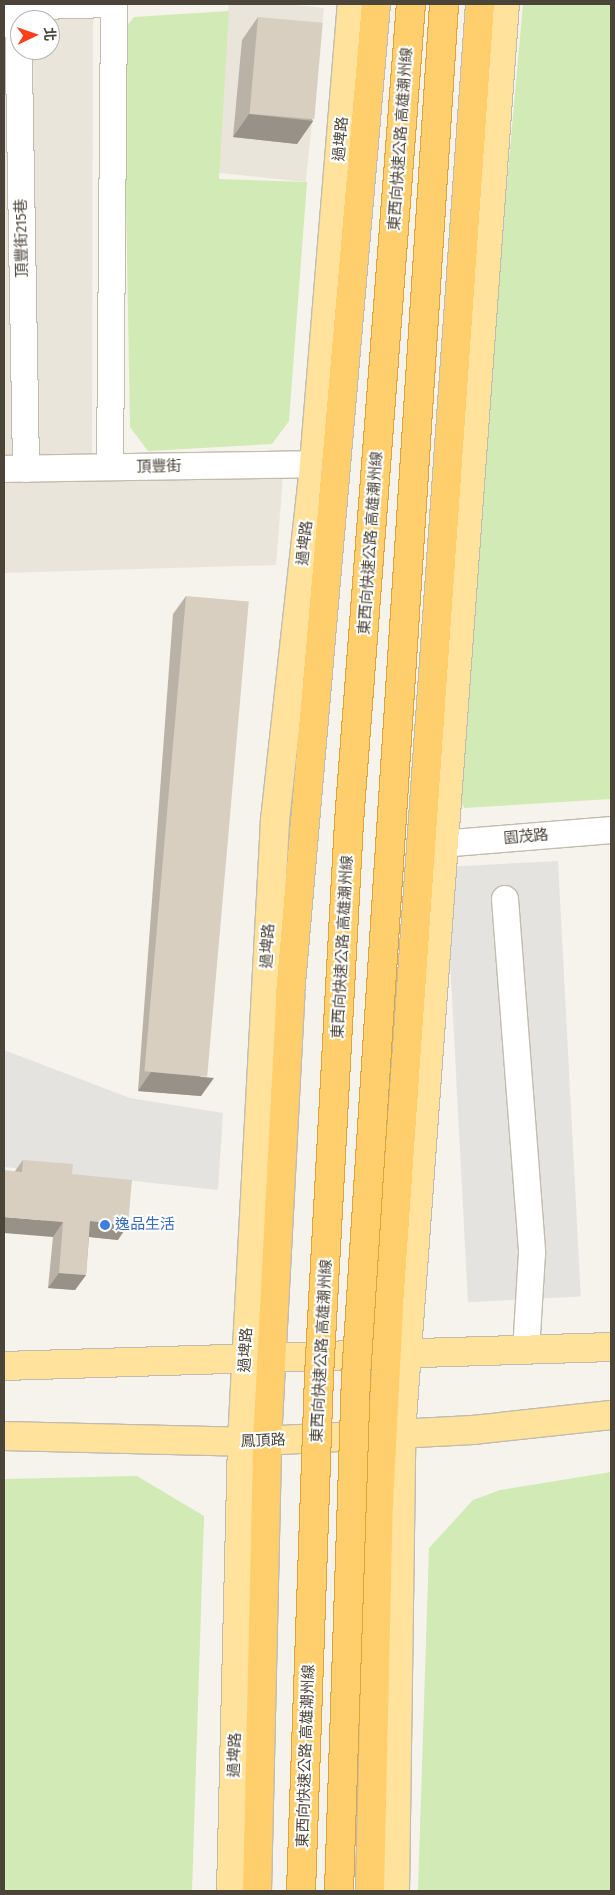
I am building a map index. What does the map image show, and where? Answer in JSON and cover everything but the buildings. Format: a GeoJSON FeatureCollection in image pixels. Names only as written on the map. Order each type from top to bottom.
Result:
{"type":"FeatureCollection","features":[{"type":"Feature","properties":{"kind":"highway"},"geometry":{"type":"LineString","coordinates":[[257,1891],[261,1646],[254,1442],[258,1358],[376,4]]}},
{"type":"Feature","properties":{"kind":"highway","name":"東西向快速公路 高雄潮州線"},"geometry":{"type":"LineString","coordinates":[[302,1891],[320,1376],[350,822],[411,4]]}},
{"type":"Feature","properties":{"kind":"highway"},"geometry":{"type":"LineString","coordinates":[[339,1891],[356,1377],[444,4]]}},
{"type":"Feature","properties":{"kind":"highway"},"geometry":{"type":"LineString","coordinates":[[370,1891],[374,1660],[392,1434],[412,987],[480,4]]}},
{"type":"Feature","properties":{"kind":"main road","name":"過埤路"},"geometry":{"type":"LineString","coordinates":[[258,1358],[275,820],[314,464],[352,4]]}},
{"type":"Feature","properties":{"kind":"main road"},"geometry":{"type":"LineString","coordinates":[[396,1354],[441,844],[505,4]]}},
{"type":"Feature","properties":{"kind":"main road"},"geometry":{"type":"LineString","coordinates":[[4,1366],[611,1347]]}},
{"type":"Feature","properties":{"kind":"main road","name":"鳳頂路"},"geometry":{"type":"LineString","coordinates":[[4,1436],[254,1442],[392,1434],[611,1415]]}},
{"type":"Feature","properties":{"kind":"main road"},"geometry":{"type":"LineString","coordinates":[[392,1434],[395,1891]]}},
{"type":"Feature","properties":{"kind":"main road","name":"過埤路"},"geometry":{"type":"LineString","coordinates":[[231,1891],[254,1442]]}},
{"type":"Feature","properties":{"kind":"street"},"geometry":{"type":"LineString","coordinates":[[11,7],[113,4],[110,467]]}},
{"type":"Feature","properties":{"kind":"street","name":"頂豐街215巷"},"geometry":{"type":"LineString","coordinates":[[11,7],[15,469]]}},
{"type":"Feature","properties":{"kind":"street","name":"頂豐街"},"geometry":{"type":"LineString","coordinates":[[15,469],[314,464]]}},
{"type":"Feature","properties":{"kind":"street","name":"園茂路"},"geometry":{"type":"LineString","coordinates":[[441,844],[611,830]]}},
{"type":"Feature","properties":{"kind":"street"},"geometry":{"type":"LineString","coordinates":[[506,899],[532,1253],[526,1350]]}},
{"type":"Feature","properties":{"kind":"shaded area"},"geometry":{"type":"Polygon","coordinates":[[[4,4],[93,4],[92,478],[284,462],[276,565],[4,573],[4,4]]]}},
{"type":"Feature","properties":{"kind":"shaded area"},"geometry":{"type":"Polygon","coordinates":[[[229,4],[286,4],[324,8],[306,182],[211,172],[229,4]]]}},
{"type":"Feature","properties":{"kind":"shaded area"},"geometry":{"type":"Polygon","coordinates":[[[558,861],[581,1296],[468,1302],[445,867],[558,861]]]}},
{"type":"Feature","properties":{"kind":"shaded area"},"geometry":{"type":"Polygon","coordinates":[[[4,1050],[130,1098],[223,1113],[218,1190],[4,1167],[4,1050]]]}},
{"type":"Feature","properties":{"kind":"green space"},"geometry":{"type":"Polygon","coordinates":[[[523,4],[611,4],[611,799],[464,808],[453,784],[523,4]]]}},
{"type":"Feature","properties":{"kind":"green space"},"geometry":{"type":"Polygon","coordinates":[[[229,11],[219,179],[307,182],[289,421],[272,444],[148,451],[130,427],[123,31],[134,17],[229,11]]]}},
{"type":"Feature","properties":{"kind":"green space"},"geometry":{"type":"Polygon","coordinates":[[[611,1472],[611,1891],[418,1891],[429,1548],[473,1500],[500,1490],[611,1472]]]}},
{"type":"Feature","properties":{"kind":"green space"},"geometry":{"type":"Polygon","coordinates":[[[137,1476],[204,1516],[192,1891],[4,1891],[4,1479],[137,1476]]]}},
{"type":"Feature","properties":{"kind":"place","name":"逸品生活"},"geometry":{"type":"Point","coordinates":[105,1225]}}]}
